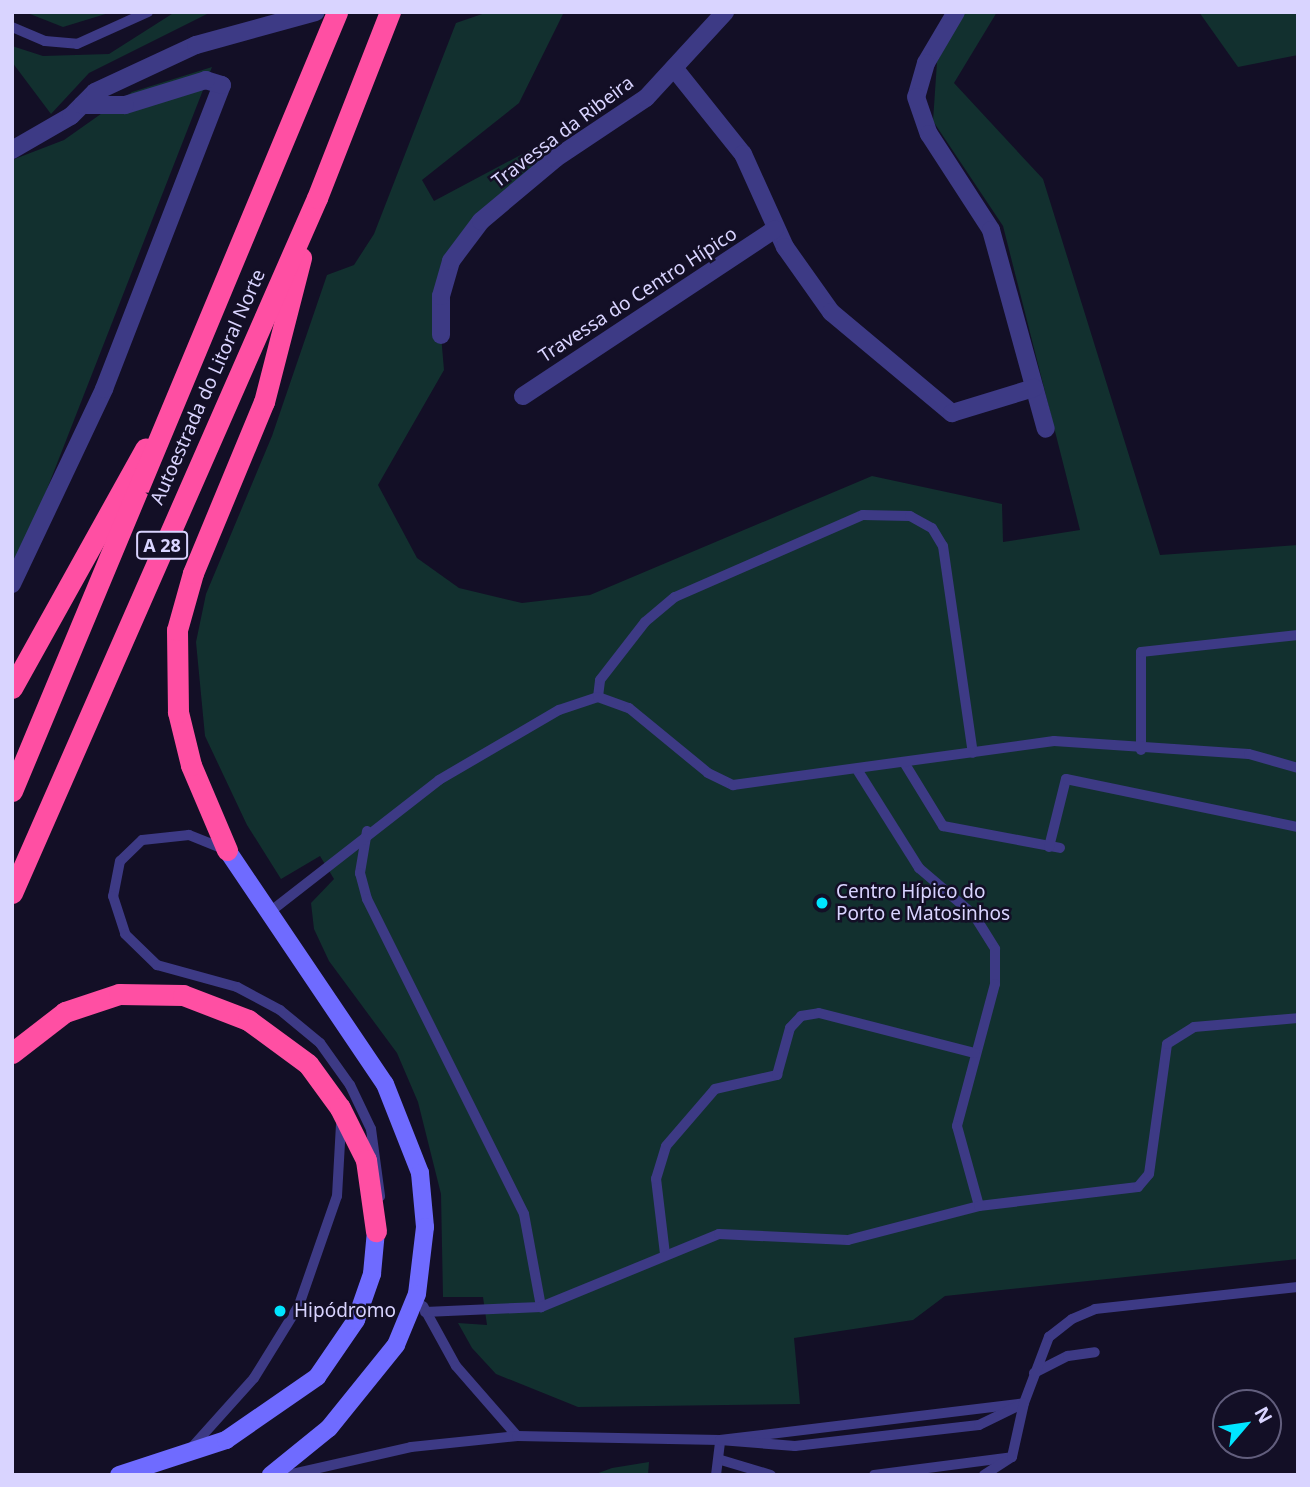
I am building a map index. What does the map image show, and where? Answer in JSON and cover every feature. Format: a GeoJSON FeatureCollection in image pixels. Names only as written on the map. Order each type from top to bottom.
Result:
{"type":"FeatureCollection","features":[{"type":"Feature","properties":{"kind":"highway","name":"Autoestrada do Litoral Norte"},"geometry":{"type":"LineString","coordinates":[[12,791],[202,346],[337,12]]}},
{"type":"Feature","properties":{"kind":"highway","name":"Autoestrada do Litoral Norte"},"geometry":{"type":"LineString","coordinates":[[12,894],[317,198],[390,12]]}},
{"type":"Feature","properties":{"kind":"highway"},"geometry":{"type":"LineString","coordinates":[[227,850],[191,765],[178,712],[177,629],[193,573],[264,402],[317,198]]}},
{"type":"Feature","properties":{"kind":"highway"},"geometry":{"type":"LineString","coordinates":[[12,688],[202,346]]}},
{"type":"Feature","properties":{"kind":"highway"},"geometry":{"type":"LineString","coordinates":[[12,1053],[46,1024],[100,998],[173,994],[267,1030],[308,1064],[334,1098],[366,1160],[376,1231]]}},
{"type":"Feature","properties":{"kind":"main road"},"geometry":{"type":"LineString","coordinates":[[227,850],[271,911],[373,1065],[402,1120],[420,1173],[425,1227],[417,1294],[396,1345],[365,1390],[271,1475]]}},
{"type":"Feature","properties":{"kind":"main road"},"geometry":{"type":"LineString","coordinates":[[119,1475],[168,1464],[253,1426],[328,1365],[366,1295],[376,1231]]}},
{"type":"Feature","properties":{"kind":"street"},"geometry":{"type":"LineString","coordinates":[[12,150],[82,105],[95,92],[196,45],[316,12]]}},
{"type":"Feature","properties":{"kind":"street","name":"Travessa da Ribeira"},"geometry":{"type":"LineString","coordinates":[[441,335],[451,261],[481,221],[556,158],[646,98],[725,12]]}},
{"type":"Feature","properties":{"kind":"street"},"geometry":{"type":"LineString","coordinates":[[956,12],[926,63],[916,97],[929,134],[991,230],[1046,429]]}},
{"type":"Feature","properties":{"kind":"street"},"geometry":{"type":"LineString","coordinates":[[674,68],[743,154],[775,229],[831,313],[936,404],[951,413],[1034,388]]}},
{"type":"Feature","properties":{"kind":"street"},"geometry":{"type":"LineString","coordinates":[[12,584],[104,389],[222,85],[206,80],[125,105],[82,105]]}},
{"type":"Feature","properties":{"kind":"street","name":"Travessa do Centro Hípico"},"geometry":{"type":"LineString","coordinates":[[523,396],[775,229]]}},
{"type":"Feature","properties":{"kind":"lane"},"geometry":{"type":"LineString","coordinates":[[12,27],[45,41],[78,44],[148,12]]}},
{"type":"Feature","properties":{"kind":"lane"},"geometry":{"type":"LineString","coordinates":[[598,696],[600,680],[623,651],[675,597],[863,515],[910,516],[932,528],[943,546],[973,753]]}},
{"type":"Feature","properties":{"kind":"lane"},"geometry":{"type":"LineString","coordinates":[[1141,750],[1141,652],[1298,635]]}},
{"type":"Feature","properties":{"kind":"lane"},"geometry":{"type":"LineString","coordinates":[[271,911],[366,831],[511,738],[598,696],[629,708],[708,773],[733,785],[858,771],[1054,741],[1141,750],[1249,754],[1298,768]]}},
{"type":"Feature","properties":{"kind":"lane"},"geometry":{"type":"LineString","coordinates":[[905,764],[943,826],[1054,848],[1066,779],[1298,827]]}},
{"type":"Feature","properties":{"kind":"lane"},"geometry":{"type":"LineString","coordinates":[[858,771],[919,869],[974,915],[995,949],[995,984],[957,1126],[979,1206]]}},
{"type":"Feature","properties":{"kind":"lane"},"geometry":{"type":"LineString","coordinates":[[366,831],[360,873],[368,899],[524,1214],[541,1307]]}},
{"type":"Feature","properties":{"kind":"lane"},"geometry":{"type":"LineString","coordinates":[[227,850],[189,835],[142,840],[120,861],[113,897],[125,934],[157,965],[237,987],[280,1010],[320,1043],[351,1085],[371,1129],[380,1175],[376,1231]]}},
{"type":"Feature","properties":{"kind":"lane"},"geometry":{"type":"LineString","coordinates":[[666,1254],[656,1179],[666,1146],[715,1089],[777,1075],[790,1028],[801,1016],[819,1013],[975,1053]]}},
{"type":"Feature","properties":{"kind":"lane"},"geometry":{"type":"LineString","coordinates":[[425,1312],[541,1307],[666,1254],[747,1231],[848,1240],[979,1206],[1138,1187],[1149,1174],[1167,1044],[1194,1027],[1298,1018]]}},
{"type":"Feature","properties":{"kind":"lane"},"geometry":{"type":"LineString","coordinates":[[168,1464],[240,1396],[288,1329],[310,1282],[341,1174],[342,1130],[334,1098]]}},
{"type":"Feature","properties":{"kind":"lane"},"geometry":{"type":"LineString","coordinates":[[984,1475],[1012,1457],[1024,1403],[1049,1337],[1095,1309],[1298,1287]]}},
{"type":"Feature","properties":{"kind":"lane"},"geometry":{"type":"LineString","coordinates":[[417,1294],[456,1366],[517,1436]]}},
{"type":"Feature","properties":{"kind":"lane"},"geometry":{"type":"LineString","coordinates":[[1034,1373],[1068,1356],[1095,1352]]}},
{"type":"Feature","properties":{"kind":"lane"},"geometry":{"type":"LineString","coordinates":[[720,1440],[1024,1403]]}},
{"type":"Feature","properties":{"kind":"lane"},"geometry":{"type":"LineString","coordinates":[[288,1475],[411,1447],[517,1436],[720,1440],[795,1446],[966,1427],[1024,1403]]}},
{"type":"Feature","properties":{"kind":"lane"},"geometry":{"type":"LineString","coordinates":[[716,1475],[721,1460],[720,1440]]}},
{"type":"Feature","properties":{"kind":"lane"},"geometry":{"type":"LineString","coordinates":[[874,1475],[1012,1457]]}},
{"type":"Feature","properties":{"kind":"lane"},"geometry":{"type":"LineString","coordinates":[[721,1460],[771,1475]]}},
{"type":"Feature","properties":{"kind":"green space"},"geometry":{"type":"Polygon","coordinates":[[[25,12],[112,12],[63,27],[25,12]]]}},
{"type":"Feature","properties":{"kind":"green space"},"geometry":{"type":"Polygon","coordinates":[[[175,12],[211,12],[89,73],[51,114],[12,62],[12,46],[43,56],[109,54],[175,12]]]}},
{"type":"Feature","properties":{"kind":"green space","name":"Centro Hípico do Porto e Matosinhos"},"geometry":{"type":"Polygon","coordinates":[[[488,12],[564,12],[519,103],[422,180],[434,201],[545,142],[556,158],[451,261],[441,335],[444,370],[378,485],[417,558],[459,588],[522,603],[590,595],[872,476],[1002,504],[1003,542],[1080,530],[1003,226],[933,121],[937,62],[963,12],[997,12],[954,83],[1043,179],[1160,555],[1298,545],[1298,1259],[945,1296],[913,1320],[794,1338],[800,1404],[578,1407],[496,1374],[472,1348],[458,1323],[487,1325],[483,1297],[443,1297],[441,1194],[418,1102],[397,1053],[329,961],[314,929],[311,903],[334,879],[320,856],[281,879],[247,825],[205,736],[196,642],[206,594],[272,436],[327,275],[354,265],[374,234],[456,23],[488,12]]]}},
{"type":"Feature","properties":{"kind":"green space"},"geometry":{"type":"Polygon","coordinates":[[[1199,12],[1298,12],[1298,55],[1238,67],[1199,12]]]}},
{"type":"Feature","properties":{"kind":"green space"},"geometry":{"type":"Polygon","coordinates":[[[212,67],[33,525],[12,567],[12,160],[64,140],[132,92],[212,67]]]}},
{"type":"Feature","properties":{"kind":"green space"},"geometry":{"type":"Polygon","coordinates":[[[649,1462],[648,1475],[593,1475],[612,1468],[649,1462]]]}},
{"type":"Feature","properties":{"kind":"place","name":"Centro Hípico do Porto e Matosinhos"},"geometry":{"type":"Point","coordinates":[822,903]}},
{"type":"Feature","properties":{"kind":"place","name":"Hipódromo"},"geometry":{"type":"Point","coordinates":[280,1311]}}]}
